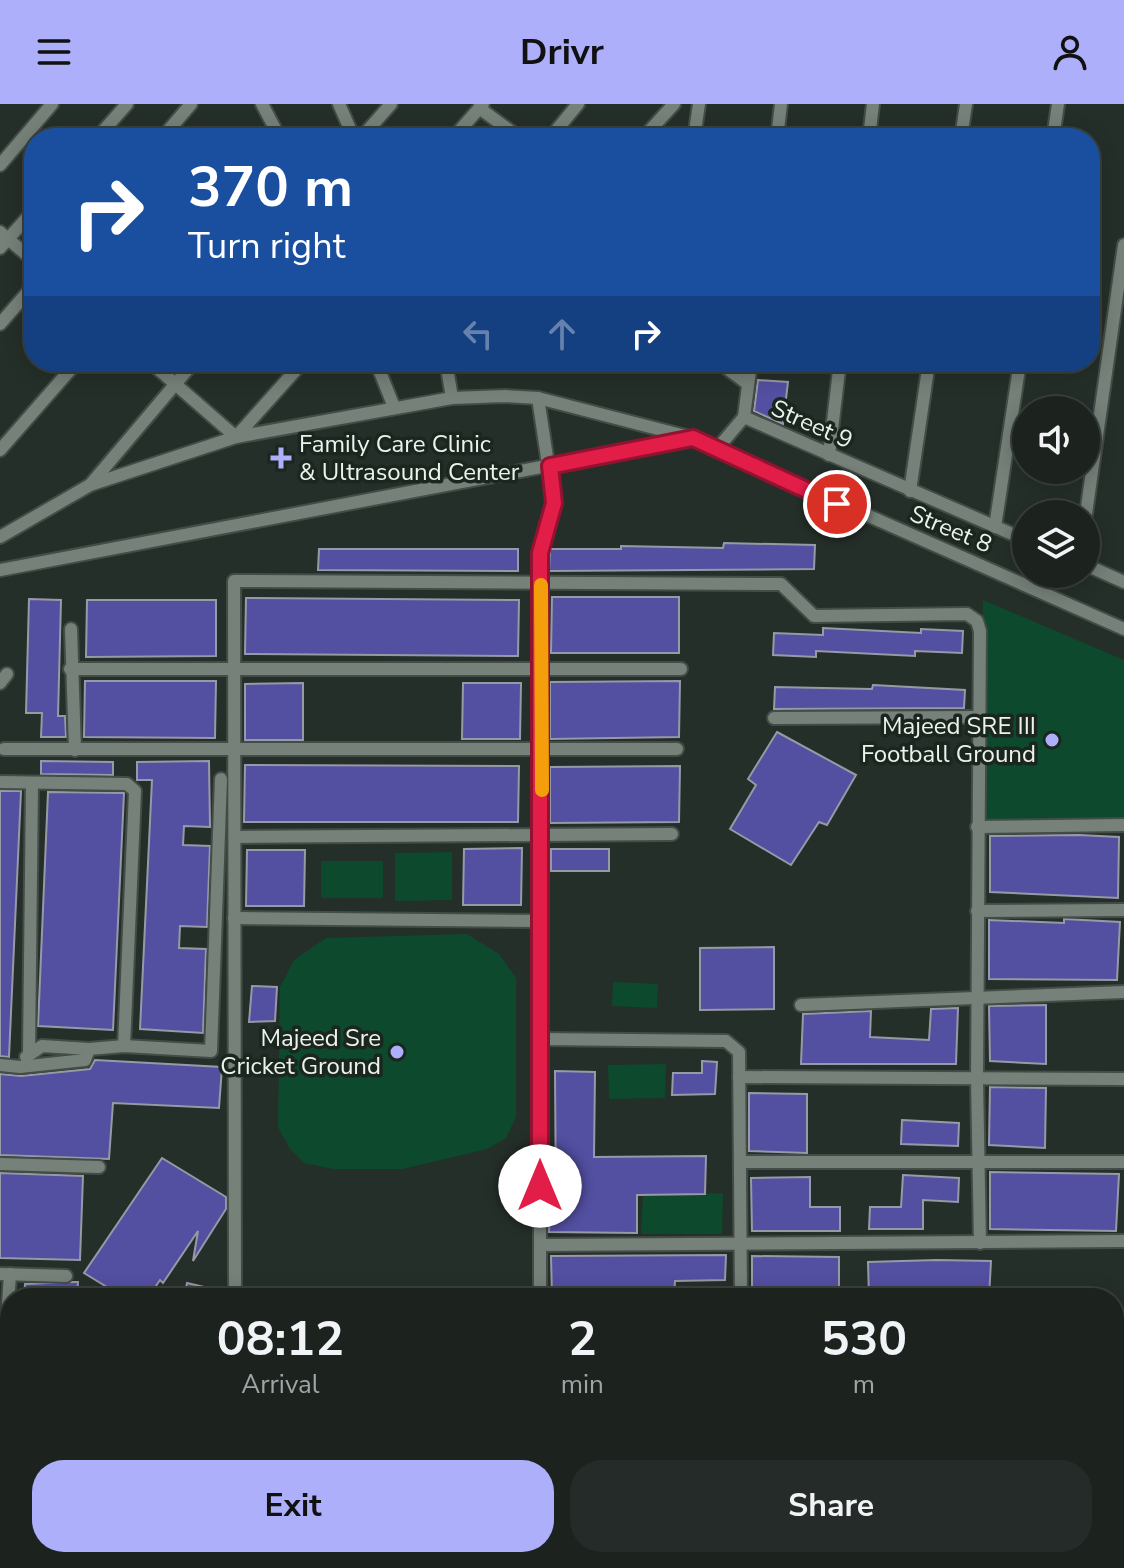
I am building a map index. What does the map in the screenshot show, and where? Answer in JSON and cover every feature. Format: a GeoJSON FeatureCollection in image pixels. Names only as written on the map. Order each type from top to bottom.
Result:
{"type":"FeatureCollection","features":[{"type":"Feature","properties":{"kind":"street"},"geometry":{"type":"LineString","coordinates":[[32,128],[52,104]]}},
{"type":"Feature","properties":{"kind":"street"},"geometry":{"type":"LineString","coordinates":[[106,128],[127,104]]}},
{"type":"Feature","properties":{"kind":"street"},"geometry":{"type":"LineString","coordinates":[[171,128],[191,104]]}},
{"type":"Feature","properties":{"kind":"street"},"geometry":{"type":"LineString","coordinates":[[262,104],[272,128]]}},
{"type":"Feature","properties":{"kind":"street"},"geometry":{"type":"LineString","coordinates":[[339,104],[350,128]]}},
{"type":"Feature","properties":{"kind":"street"},"geometry":{"type":"LineString","coordinates":[[370,128],[391,104]]}},
{"type":"Feature","properties":{"kind":"street"},"geometry":{"type":"LineString","coordinates":[[558,128],[578,104]]}},
{"type":"Feature","properties":{"kind":"street"},"geometry":{"type":"LineString","coordinates":[[652,128],[674,104]]}},
{"type":"Feature","properties":{"kind":"street"},"geometry":{"type":"LineString","coordinates":[[695,128],[699,104]]}},
{"type":"Feature","properties":{"kind":"street"},"geometry":{"type":"LineString","coordinates":[[778,128],[781,104]]}},
{"type":"Feature","properties":{"kind":"street"},"geometry":{"type":"LineString","coordinates":[[870,128],[873,104]]}},
{"type":"Feature","properties":{"kind":"street"},"geometry":{"type":"LineString","coordinates":[[962,128],[966,104]]}},
{"type":"Feature","properties":{"kind":"street"},"geometry":{"type":"LineString","coordinates":[[1054,128],[1058,104]]}},
{"type":"Feature","properties":{"kind":"street"},"geometry":{"type":"LineString","coordinates":[[462,128],[481,106],[508,128]]}},
{"type":"Feature","properties":{"kind":"street"},"geometry":{"type":"LineString","coordinates":[[0,165],[24,137]]}},
{"type":"Feature","properties":{"kind":"street"},"geometry":{"type":"LineString","coordinates":[[24,220],[3,240],[24,254]]}},
{"type":"Feature","properties":{"kind":"street"},"geometry":{"type":"LineString","coordinates":[[1088,500],[1124,245]]}},
{"type":"Feature","properties":{"kind":"street"},"geometry":{"type":"LineString","coordinates":[[0,324],[24,296]]}},
{"type":"Feature","properties":{"kind":"street"},"geometry":{"type":"LineString","coordinates":[[0,450],[68,372]]}},
{"type":"Feature","properties":{"kind":"street"},"geometry":{"type":"LineString","coordinates":[[162,372],[236,437],[294,372]]}},
{"type":"Feature","properties":{"kind":"street"},"geometry":{"type":"LineString","coordinates":[[0,537],[90,485],[186,372]]}},
{"type":"Feature","properties":{"kind":"street"},"geometry":{"type":"LineString","coordinates":[[380,372],[394,407]]}},
{"type":"Feature","properties":{"kind":"street"},"geometry":{"type":"LineString","coordinates":[[448,372],[452,398]]}},
{"type":"Feature","properties":{"kind":"street"},"geometry":{"type":"LineString","coordinates":[[732,372],[748,384]]}},
{"type":"Feature","properties":{"kind":"street"},"geometry":{"type":"LineString","coordinates":[[717,449],[744,417],[750,372]]}},
{"type":"Feature","properties":{"kind":"street"},"geometry":{"type":"LineString","coordinates":[[829,455],[839,372]]}},
{"type":"Feature","properties":{"kind":"street"},"geometry":{"type":"LineString","coordinates":[[910,491],[928,372]]}},
{"type":"Feature","properties":{"kind":"street"},"geometry":{"type":"LineString","coordinates":[[995,527],[1018,372]]}},
{"type":"Feature","properties":{"kind":"street","name":"Street 8"},"geometry":{"type":"LineString","coordinates":[[90,485],[236,437],[452,398],[538,398],[693,438],[1124,629]]}},
{"type":"Feature","properties":{"kind":"street"},"geometry":{"type":"LineString","coordinates":[[538,398],[554,503],[540,553],[540,1288]]}},
{"type":"Feature","properties":{"kind":"street","name":"Street 9"},"geometry":{"type":"LineString","coordinates":[[744,417],[1012,534]]}},
{"type":"Feature","properties":{"kind":"street"},"geometry":{"type":"LineString","coordinates":[[0,570],[693,438]]}},
{"type":"Feature","properties":{"kind":"street"},"geometry":{"type":"LineString","coordinates":[[1100,571],[1124,582]]}},
{"type":"Feature","properties":{"kind":"street"},"geometry":{"type":"LineString","coordinates":[[235,1288],[234,581],[781,584],[814,616],[967,614],[977,621],[980,631],[977,717],[980,1243]]}},
{"type":"Feature","properties":{"kind":"street"},"geometry":{"type":"LineString","coordinates":[[71,629],[75,750]]}},
{"type":"Feature","properties":{"kind":"street"},"geometry":{"type":"LineString","coordinates":[[70,669],[681,669]]}},
{"type":"Feature","properties":{"kind":"street"},"geometry":{"type":"LineString","coordinates":[[774,718],[977,717]]}},
{"type":"Feature","properties":{"kind":"street"},"geometry":{"type":"LineString","coordinates":[[4,749],[677,749]]}},
{"type":"Feature","properties":{"kind":"street"},"geometry":{"type":"LineString","coordinates":[[20,1067],[29,1053],[42,1046],[89,1049],[124,1046],[211,1051],[221,779]]}},
{"type":"Feature","properties":{"kind":"street"},"geometry":{"type":"LineString","coordinates":[[0,782],[127,784],[135,791],[124,1046]]}},
{"type":"Feature","properties":{"kind":"street"},"geometry":{"type":"LineString","coordinates":[[29,1053],[32,784]]}},
{"type":"Feature","properties":{"kind":"street"},"geometry":{"type":"LineString","coordinates":[[977,827],[1124,825]]}},
{"type":"Feature","properties":{"kind":"street"},"geometry":{"type":"LineString","coordinates":[[235,837],[672,834]]}},
{"type":"Feature","properties":{"kind":"street"},"geometry":{"type":"LineString","coordinates":[[977,911],[1124,910]]}},
{"type":"Feature","properties":{"kind":"street"},"geometry":{"type":"LineString","coordinates":[[234,918],[542,921]]}},
{"type":"Feature","properties":{"kind":"street"},"geometry":{"type":"LineString","coordinates":[[801,1005],[1124,992]]}},
{"type":"Feature","properties":{"kind":"street"},"geometry":{"type":"LineString","coordinates":[[541,1039],[726,1041],[739,1052],[741,1288]]}},
{"type":"Feature","properties":{"kind":"street"},"geometry":{"type":"LineString","coordinates":[[0,1065],[20,1067],[85,1060],[89,1049]]}},
{"type":"Feature","properties":{"kind":"street"},"geometry":{"type":"LineString","coordinates":[[739,1077],[1124,1079]]}},
{"type":"Feature","properties":{"kind":"street"},"geometry":{"type":"LineString","coordinates":[[740,1162],[1124,1162]]}},
{"type":"Feature","properties":{"kind":"street"},"geometry":{"type":"LineString","coordinates":[[0,1164],[99,1167]]}},
{"type":"Feature","properties":{"kind":"street"},"geometry":{"type":"LineString","coordinates":[[540,1245],[1124,1241]]}},
{"type":"Feature","properties":{"kind":"street"},"geometry":{"type":"LineString","coordinates":[[5,1274],[66,1276]]}},
{"type":"Feature","properties":{"kind":"green space","name":"Majeed SRE III Football Ground"},"geometry":{"type":"Polygon","coordinates":[[[983,600],[1124,660],[1124,820],[977,827],[983,600]]]}},
{"type":"Feature","properties":{"kind":"green space"},"geometry":{"type":"Polygon","coordinates":[[[452,852],[452,900],[395,901],[395,853],[452,852]]]}},
{"type":"Feature","properties":{"kind":"green space"},"geometry":{"type":"Polygon","coordinates":[[[321,861],[383,861],[383,898],[321,898],[321,861]]]}},
{"type":"Feature","properties":{"kind":"green space","name":"Majeed Sre Cricket Ground"},"geometry":{"type":"Polygon","coordinates":[[[467,934],[499,954],[516,978],[516,1117],[506,1138],[487,1149],[403,1169],[333,1169],[304,1163],[290,1149],[278,1127],[280,987],[294,960],[326,938],[467,934]]]}},
{"type":"Feature","properties":{"kind":"green space"},"geometry":{"type":"Polygon","coordinates":[[[613,982],[658,984],[657,1008],[612,1006],[613,982]]]}},
{"type":"Feature","properties":{"kind":"green space"},"geometry":{"type":"Polygon","coordinates":[[[666,1064],[665,1098],[609,1099],[608,1065],[666,1064]]]}},
{"type":"Feature","properties":{"kind":"green space"},"geometry":{"type":"Polygon","coordinates":[[[723,1193],[722,1234],[641,1234],[643,1195],[723,1193]]]}},
{"type":"Feature","properties":{"kind":"building"},"geometry":{"type":"Polygon","coordinates":[[[758,380],[788,382],[783,424],[754,411],[758,380]]]}},
{"type":"Feature","properties":{"kind":"building"},"geometry":{"type":"Polygon","coordinates":[[[724,543],[815,545],[814,569],[549,571],[550,549],[621,549],[621,546],[723,548],[724,543]]]}},
{"type":"Feature","properties":{"kind":"building"},"geometry":{"type":"Polygon","coordinates":[[[319,549],[518,549],[518,571],[318,570],[319,549]]]}},
{"type":"Feature","properties":{"kind":"building"},"geometry":{"type":"Polygon","coordinates":[[[552,597],[679,597],[679,653],[551,653],[552,597]]]}},
{"type":"Feature","properties":{"kind":"building"},"geometry":{"type":"Polygon","coordinates":[[[246,598],[519,600],[518,656],[245,654],[246,598]]]}},
{"type":"Feature","properties":{"kind":"building"},"geometry":{"type":"Polygon","coordinates":[[[29,599],[61,600],[58,716],[65,716],[66,737],[41,737],[42,713],[26,713],[29,599]]]}},
{"type":"Feature","properties":{"kind":"building"},"geometry":{"type":"Polygon","coordinates":[[[87,600],[216,600],[216,656],[86,657],[87,600]]]}},
{"type":"Feature","properties":{"kind":"building"},"geometry":{"type":"Polygon","coordinates":[[[823,628],[921,633],[921,629],[963,631],[962,653],[915,651],[915,656],[816,651],[816,657],[773,655],[774,633],[823,635],[823,628]]]}},
{"type":"Feature","properties":{"kind":"building"},"geometry":{"type":"Polygon","coordinates":[[[85,681],[216,681],[215,738],[84,737],[85,681]]]}},
{"type":"Feature","properties":{"kind":"building"},"geometry":{"type":"Polygon","coordinates":[[[680,681],[679,737],[550,739],[550,682],[680,681]]]}},
{"type":"Feature","properties":{"kind":"building"},"geometry":{"type":"Polygon","coordinates":[[[303,683],[303,740],[245,740],[245,684],[303,683]]]}},
{"type":"Feature","properties":{"kind":"building"},"geometry":{"type":"Polygon","coordinates":[[[463,683],[521,683],[520,739],[462,739],[463,683]]]}},
{"type":"Feature","properties":{"kind":"building"},"geometry":{"type":"Polygon","coordinates":[[[873,685],[965,690],[964,708],[774,709],[775,687],[872,689],[873,685]]]}},
{"type":"Feature","properties":{"kind":"building"},"geometry":{"type":"Polygon","coordinates":[[[777,732],[856,775],[827,825],[819,822],[791,865],[730,829],[756,785],[748,779],[777,732]]]}},
{"type":"Feature","properties":{"kind":"building"},"geometry":{"type":"Polygon","coordinates":[[[41,761],[113,762],[113,775],[41,774],[41,761]]]}},
{"type":"Feature","properties":{"kind":"building"},"geometry":{"type":"Polygon","coordinates":[[[209,761],[210,827],[184,826],[183,845],[210,846],[207,927],[180,926],[179,948],[206,949],[203,1033],[140,1029],[152,780],[137,780],[137,762],[209,761]]]}},
{"type":"Feature","properties":{"kind":"building"},"geometry":{"type":"Polygon","coordinates":[[[245,765],[519,766],[518,822],[244,822],[245,765]]]}},
{"type":"Feature","properties":{"kind":"building"},"geometry":{"type":"Polygon","coordinates":[[[680,766],[679,822],[550,823],[550,767],[680,766]]]}},
{"type":"Feature","properties":{"kind":"building"},"geometry":{"type":"Polygon","coordinates":[[[0,791],[21,791],[9,1057],[0,1056],[0,791]]]}},
{"type":"Feature","properties":{"kind":"building"},"geometry":{"type":"Polygon","coordinates":[[[48,792],[124,793],[113,1030],[38,1026],[48,792]]]}},
{"type":"Feature","properties":{"kind":"building"},"geometry":{"type":"Polygon","coordinates":[[[990,836],[1119,837],[1118,898],[990,892],[990,836]]]}},
{"type":"Feature","properties":{"kind":"building"},"geometry":{"type":"Polygon","coordinates":[[[522,848],[521,905],[463,905],[464,849],[522,848]]]}},
{"type":"Feature","properties":{"kind":"building"},"geometry":{"type":"Polygon","coordinates":[[[551,849],[609,849],[609,871],[551,871],[551,849]]]}},
{"type":"Feature","properties":{"kind":"building"},"geometry":{"type":"Polygon","coordinates":[[[247,850],[305,850],[304,906],[246,906],[247,850]]]}},
{"type":"Feature","properties":{"kind":"building"},"geometry":{"type":"Polygon","coordinates":[[[1064,919],[1120,922],[1117,980],[989,979],[989,920],[1064,923],[1064,919]]]}},
{"type":"Feature","properties":{"kind":"building"},"geometry":{"type":"Polygon","coordinates":[[[774,947],[774,1009],[700,1010],[700,948],[774,947]]]}},
{"type":"Feature","properties":{"kind":"building"},"geometry":{"type":"Polygon","coordinates":[[[252,986],[277,987],[275,1021],[249,1022],[252,986]]]}},
{"type":"Feature","properties":{"kind":"building"},"geometry":{"type":"Polygon","coordinates":[[[1046,1005],[1046,1064],[990,1061],[989,1006],[1046,1005]]]}},
{"type":"Feature","properties":{"kind":"building"},"geometry":{"type":"Polygon","coordinates":[[[958,1008],[956,1064],[801,1064],[803,1014],[871,1011],[870,1037],[929,1040],[931,1009],[958,1008]]]}},
{"type":"Feature","properties":{"kind":"building"},"geometry":{"type":"Polygon","coordinates":[[[95,1060],[222,1067],[219,1108],[113,1103],[109,1159],[0,1155],[0,1074],[21,1076],[90,1069],[95,1060]]]}},
{"type":"Feature","properties":{"kind":"building"},"geometry":{"type":"Polygon","coordinates":[[[702,1061],[717,1062],[715,1094],[672,1095],[673,1073],[702,1073],[702,1061]]]}},
{"type":"Feature","properties":{"kind":"building"},"geometry":{"type":"Polygon","coordinates":[[[555,1071],[595,1072],[594,1157],[706,1156],[705,1194],[637,1195],[637,1233],[549,1232],[550,1208],[556,1208],[555,1071]]]}},
{"type":"Feature","properties":{"kind":"building"},"geometry":{"type":"Polygon","coordinates":[[[990,1087],[1046,1088],[1045,1148],[989,1145],[990,1087]]]}},
{"type":"Feature","properties":{"kind":"building"},"geometry":{"type":"Polygon","coordinates":[[[749,1093],[807,1094],[807,1153],[749,1151],[749,1093]]]}},
{"type":"Feature","properties":{"kind":"building"},"geometry":{"type":"Polygon","coordinates":[[[902,1120],[959,1123],[958,1146],[901,1144],[902,1120]]]}},
{"type":"Feature","properties":{"kind":"building"},"geometry":{"type":"Polygon","coordinates":[[[162,1158],[226,1197],[226,1209],[193,1261],[198,1231],[163,1283],[160,1280],[155,1288],[109,1288],[84,1273],[162,1158]]]}},
{"type":"Feature","properties":{"kind":"building"},"geometry":{"type":"Polygon","coordinates":[[[990,1172],[1119,1174],[1116,1231],[990,1229],[990,1172]]]}},
{"type":"Feature","properties":{"kind":"building"},"geometry":{"type":"Polygon","coordinates":[[[0,1173],[83,1176],[80,1260],[0,1258],[0,1173]]]}},
{"type":"Feature","properties":{"kind":"building"},"geometry":{"type":"Polygon","coordinates":[[[903,1175],[959,1178],[958,1202],[923,1200],[923,1229],[869,1229],[870,1207],[901,1207],[903,1175]]]}},
{"type":"Feature","properties":{"kind":"building"},"geometry":{"type":"Polygon","coordinates":[[[810,1177],[810,1207],[840,1207],[840,1231],[752,1231],[751,1178],[810,1177]]]}},
{"type":"Feature","properties":{"kind":"building"},"geometry":{"type":"Polygon","coordinates":[[[726,1255],[725,1280],[675,1281],[675,1288],[552,1288],[551,1256],[726,1255]]]}},
{"type":"Feature","properties":{"kind":"building"},"geometry":{"type":"Polygon","coordinates":[[[752,1256],[839,1257],[839,1288],[752,1288],[752,1256]]]}},
{"type":"Feature","properties":{"kind":"building"},"geometry":{"type":"Polygon","coordinates":[[[991,1261],[990,1288],[869,1288],[868,1262],[991,1261]]]}},
{"type":"Feature","properties":{"kind":"building"},"geometry":{"type":"Polygon","coordinates":[[[78,1282],[78,1288],[25,1288],[25,1284],[78,1282]]]}},
{"type":"Feature","properties":{"kind":"building"},"geometry":{"type":"Polygon","coordinates":[[[187,1283],[209,1288],[186,1288],[187,1283]]]}},
{"type":"Feature","properties":{"kind":"slow traffic"},"geometry":{"type":"LineString","coordinates":[[541,585],[542,790]]}},
{"type":"Feature","properties":{"kind":"place","name":"Family Care Clinic & Ultrasound Center"},"geometry":{"type":"Point","coordinates":[281,458]}},
{"type":"Feature","properties":{"kind":"place","name":"Majeed SRE III Football Ground"},"geometry":{"type":"Point","coordinates":[1052,740]}},
{"type":"Feature","properties":{"kind":"place","name":"Majeed Sre Cricket Ground"},"geometry":{"type":"Point","coordinates":[397,1052]}},
{"type":"Feature","properties":{"kind":"route"},"geometry":{"type":"LineString","coordinates":[[540,1186],[540,553],[554,503],[550,466],[693,438],[837,504]]}}]}
